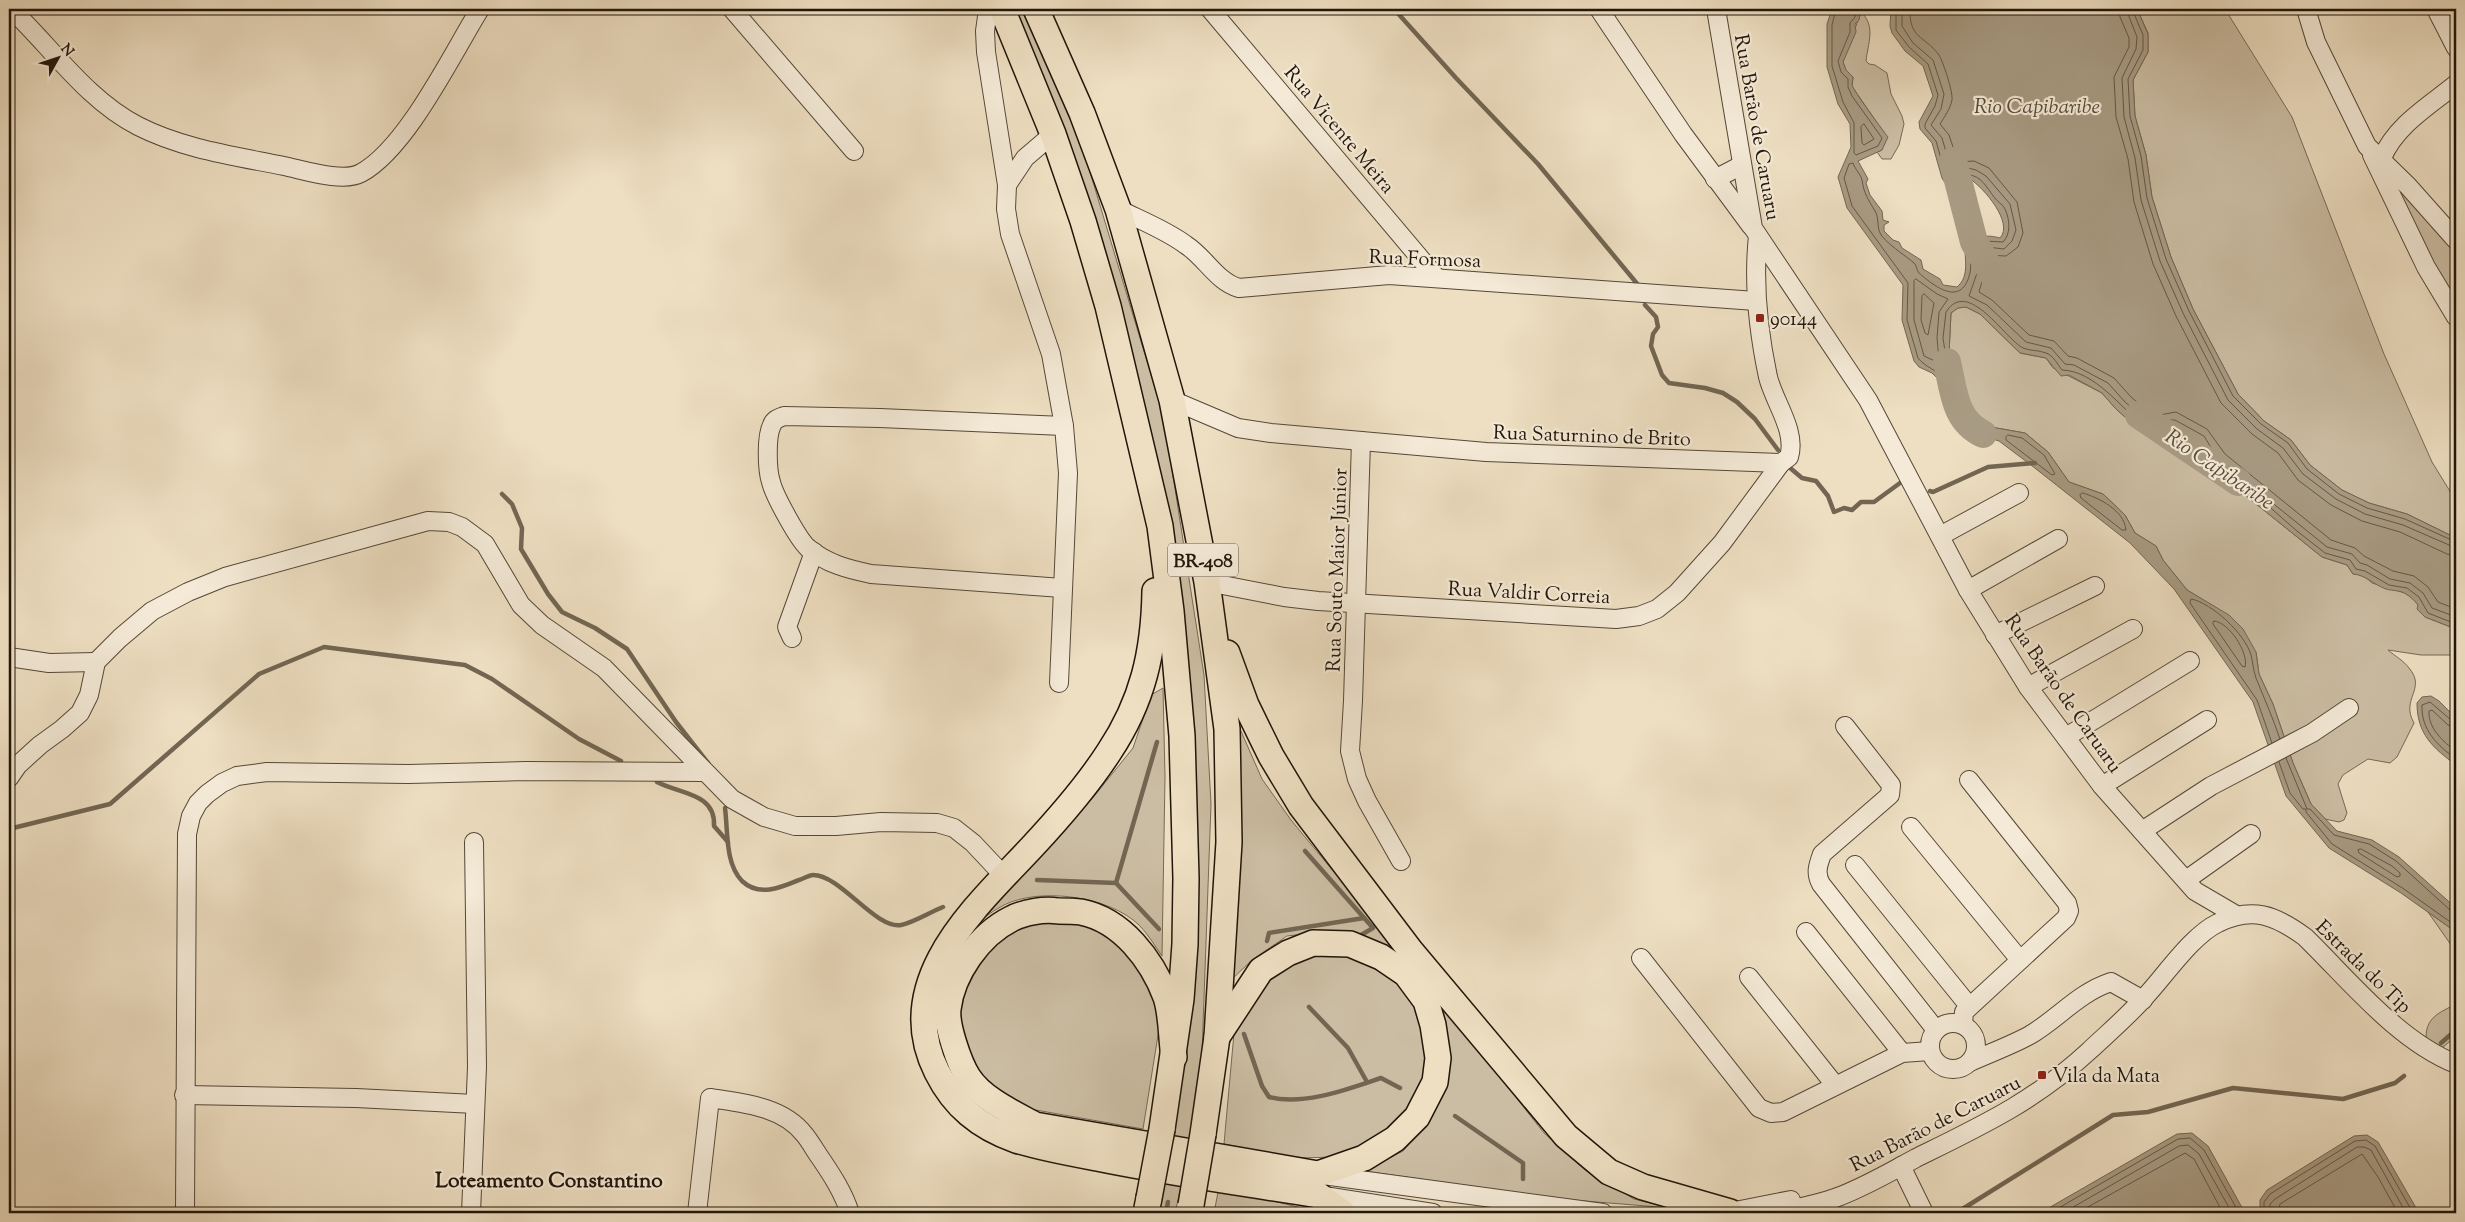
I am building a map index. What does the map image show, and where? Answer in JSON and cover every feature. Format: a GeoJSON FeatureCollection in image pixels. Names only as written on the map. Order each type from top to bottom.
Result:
{"type":"FeatureCollection","features":[{"type":"Feature","properties":{"kind":"highway","name":"BR-408"},"geometry":{"type":"LineString","coordinates":[[1002,9],[1053,134],[1083,221],[1108,306],[1160,526],[1171,612],[1182,736],[1186,878],[1185,944],[1174,1057],[1147,1206]]}},
{"type":"Feature","properties":{"kind":"highway","name":"BR-408"},"geometry":{"type":"LineString","coordinates":[[1036,9],[1082,113],[1118,208],[1172,400],[1207,582],[1227,729],[1229,842],[1217,1038],[1190,1209]]}},
{"type":"Feature","properties":{"kind":"highway"},"geometry":{"type":"LineString","coordinates":[[1160,526],[1155,631],[1148,669],[1136,705],[1110,752],[1066,809],[1004,876],[950,939],[934,969],[927,998],[924,1026],[932,1062],[947,1092],[961,1109],[974,1118],[1015,1139],[1120,1163],[1318,1185],[1396,1139],[1418,1116],[1435,1082],[1438,1058],[1433,1026],[1426,1001],[1406,974],[1381,957],[1350,944],[1313,943],[1288,952],[1261,970],[1217,1038]]}},
{"type":"Feature","properties":{"kind":"highway"},"geometry":{"type":"LineString","coordinates":[[1211,612],[1246,705],[1271,756],[1301,806],[1410,950],[1566,1136],[1609,1172],[1644,1187],[1730,1212]]}},
{"type":"Feature","properties":{"kind":"highway"},"geometry":{"type":"LineString","coordinates":[[1174,1057],[1166,999],[1155,974],[1137,946],[1112,926],[1082,912],[1045,910],[1011,918],[990,933],[969,956],[955,984],[948,1010],[952,1039],[968,1078],[996,1104],[1035,1125],[1318,1185],[1343,1213]]}},
{"type":"Feature","properties":{"kind":"street"},"geometry":{"type":"LineString","coordinates":[[11,9],[38,34],[82,84],[115,112],[138,126],[186,145],[332,176],[360,174],[381,159],[400,139],[480,9]]}},
{"type":"Feature","properties":{"kind":"street"},"geometry":{"type":"LineString","coordinates":[[732,9],[854,151]]}},
{"type":"Feature","properties":{"kind":"street"},"geometry":{"type":"LineString","coordinates":[[988,9],[985,31],[986,52],[1007,185],[1006,209],[1010,234],[1051,354],[1064,426],[1068,473],[1058,683]]}},
{"type":"Feature","properties":{"kind":"street","name":"Rua Vicente Meira"},"geometry":{"type":"LineString","coordinates":[[1212,9],[1436,277]]}},
{"type":"Feature","properties":{"kind":"street"},"geometry":{"type":"LineString","coordinates":[[1599,9],[1714,179],[1755,232],[1754,268],[1756,301],[1768,378],[1791,443],[1788,456],[1781,463]]}},
{"type":"Feature","properties":{"kind":"street","name":"Rua Barão de Caruaru"},"geometry":{"type":"LineString","coordinates":[[1716,9],[1755,232],[1868,400],[1968,590],[2028,687],[2102,786],[2190,886],[2236,915]]}},
{"type":"Feature","properties":{"kind":"street"},"geometry":{"type":"LineString","coordinates":[[2306,9],[2320,51],[2426,267],[2456,317]]}},
{"type":"Feature","properties":{"kind":"street"},"geometry":{"type":"LineString","coordinates":[[2436,9],[2456,48]]}},
{"type":"Feature","properties":{"kind":"street"},"geometry":{"type":"LineString","coordinates":[[2382,158],[2392,137],[2404,125],[2456,84]]}},
{"type":"Feature","properties":{"kind":"street"},"geometry":{"type":"LineString","coordinates":[[1007,185],[1025,158],[1053,134]]}},
{"type":"Feature","properties":{"kind":"street"},"geometry":{"type":"LineString","coordinates":[[2367,146],[2382,158],[2456,240]]}},
{"type":"Feature","properties":{"kind":"street"},"geometry":{"type":"LineString","coordinates":[[1714,179],[1742,165]]}},
{"type":"Feature","properties":{"kind":"street","name":"Rua Formosa"},"geometry":{"type":"LineString","coordinates":[[1118,208],[1186,244],[1223,280],[1239,288],[1380,276],[1436,277],[1756,301]]}},
{"type":"Feature","properties":{"kind":"street","name":"Rua Saturnino de Brito"},"geometry":{"type":"LineString","coordinates":[[1172,400],[1238,428],[1270,433],[1486,452],[1781,463]]}},
{"type":"Feature","properties":{"kind":"street"},"geometry":{"type":"LineString","coordinates":[[1062,588],[871,574],[842,568],[814,552],[798,536],[770,481],[768,465],[770,433],[772,424],[777,418],[807,416],[1064,426]]}},
{"type":"Feature","properties":{"kind":"street","name":"Rua Souto Maior Júnior"},"geometry":{"type":"LineString","coordinates":[[1361,441],[1350,751],[1357,779],[1367,801],[1401,860]]}},
{"type":"Feature","properties":{"kind":"street","name":"Rua Valdir Correia"},"geometry":{"type":"LineString","coordinates":[[1207,582],[1284,597],[1355,603],[1616,619],[1639,616],[1657,609],[1677,593],[1722,543],[1781,463]]}},
{"type":"Feature","properties":{"kind":"street"},"geometry":{"type":"LineString","coordinates":[[1940,536],[2019,493]]}},
{"type":"Feature","properties":{"kind":"street"},"geometry":{"type":"LineString","coordinates":[[9,778],[18,765],[80,713],[89,695],[96,662],[120,638],[152,611],[188,592],[225,577],[428,521],[449,522],[462,527],[485,544],[521,605],[542,625],[604,668],[703,772],[732,799],[764,817],[795,826],[937,822],[954,828],[973,843],[1004,876]]}},
{"type":"Feature","properties":{"kind":"street"},"geometry":{"type":"LineString","coordinates":[[1968,590],[2058,539]]}},
{"type":"Feature","properties":{"kind":"street"},"geometry":{"type":"LineString","coordinates":[[792,638],[787,626],[814,552]]}},
{"type":"Feature","properties":{"kind":"street"},"geometry":{"type":"LineString","coordinates":[[1995,635],[2096,586]]}},
{"type":"Feature","properties":{"kind":"street"},"geometry":{"type":"LineString","coordinates":[[2028,687],[2133,629]]}},
{"type":"Feature","properties":{"kind":"street"},"geometry":{"type":"LineString","coordinates":[[9,657],[49,663],[96,662]]}},
{"type":"Feature","properties":{"kind":"street"},"geometry":{"type":"LineString","coordinates":[[2066,737],[2190,661]]}},
{"type":"Feature","properties":{"kind":"street"},"geometry":{"type":"LineString","coordinates":[[2142,831],[2212,786],[2261,758],[2312,733],[2349,708]]}},
{"type":"Feature","properties":{"kind":"street"},"geometry":{"type":"LineString","coordinates":[[2102,786],[2208,720]]}},
{"type":"Feature","properties":{"kind":"street"},"geometry":{"type":"LineString","coordinates":[[1845,726],[1891,785],[1890,795],[1822,854],[1817,876],[1821,884],[1936,1030]]}},
{"type":"Feature","properties":{"kind":"street"},"geometry":{"type":"LineString","coordinates":[[184,1213],[187,834],[191,816],[198,803],[222,783],[237,776],[267,772],[408,774],[526,771],[703,772]]}},
{"type":"Feature","properties":{"kind":"street"},"geometry":{"type":"LineString","coordinates":[[1963,1024],[1964,1012],[2066,918],[2069,911],[2067,903],[1969,780]]}},
{"type":"Feature","properties":{"kind":"street"},"geometry":{"type":"LineString","coordinates":[[1911,828],[2020,960]]}},
{"type":"Feature","properties":{"kind":"street"},"geometry":{"type":"LineString","coordinates":[[2216,923],[2190,886],[2252,834]]}},
{"type":"Feature","properties":{"kind":"street"},"geometry":{"type":"LineString","coordinates":[[471,1213],[477,1067],[474,842]]}},
{"type":"Feature","properties":{"kind":"street"},"geometry":{"type":"LineString","coordinates":[[1855,865],[1970,1006]]}},
{"type":"Feature","properties":{"kind":"street","name":"Estrada do Tip"},"geometry":{"type":"LineString","coordinates":[[2236,915],[2252,913],[2272,916],[2288,924],[2305,936],[2404,1034],[2424,1049],[2456,1064]]}},
{"type":"Feature","properties":{"kind":"street","name":"Rua Barão de Caruaru"},"geometry":{"type":"LineString","coordinates":[[1808,1213],[1994,1119],[2039,1093],[2088,1052],[2143,1000],[2183,953],[2216,923],[2236,915]]}},
{"type":"Feature","properties":{"kind":"street"},"geometry":{"type":"LineString","coordinates":[[1806,932],[1902,1053]]}},
{"type":"Feature","properties":{"kind":"street"},"geometry":{"type":"LineString","coordinates":[[1641,958],[1759,1108],[1771,1113],[1783,1112],[1902,1053],[1930,1051]]}},
{"type":"Feature","properties":{"kind":"street"},"geometry":{"type":"LineString","coordinates":[[1749,977],[1835,1085]]}},
{"type":"Feature","properties":{"kind":"street"},"geometry":{"type":"LineString","coordinates":[[1970,1062],[1976,1049],[1976,1042],[1973,1034],[1963,1024],[1948,1023],[1936,1030],[1930,1043],[1932,1058],[1943,1068],[1958,1069],[2030,1034],[2079,997],[2096,987],[2111,982],[2143,1000]]}},
{"type":"Feature","properties":{"kind":"street"},"geometry":{"type":"LineString","coordinates":[[1976,1042],[2006,1045]]}},
{"type":"Feature","properties":{"kind":"street"},"geometry":{"type":"LineString","coordinates":[[184,1095],[356,1098],[475,1104]]}},
{"type":"Feature","properties":{"kind":"street"},"geometry":{"type":"LineString","coordinates":[[697,1213],[710,1098],[751,1104],[772,1111],[792,1122],[804,1133],[836,1179],[850,1213]]}},
{"type":"Feature","properties":{"kind":"street"},"geometry":{"type":"LineString","coordinates":[[1900,1166],[1924,1213]]}},
{"type":"Feature","properties":{"kind":"street"},"geometry":{"type":"LineString","coordinates":[[1318,1185],[1433,1213]]}},
{"type":"Feature","properties":{"kind":"street"},"geometry":{"type":"LineString","coordinates":[[1318,1185],[1602,1213]]}},
{"type":"Feature","properties":{"kind":"street"},"geometry":{"type":"LineString","coordinates":[[1696,1213],[1730,1212],[1862,1185]]}},
{"type":"Feature","properties":{"kind":"street","name":"Rua Barão de Caruaru"},"geometry":{"type":"LineString","coordinates":[[1776,1213],[1835,1198]]}},
{"type":"Feature","properties":{"kind":"shaded area"},"geometry":{"type":"Polygon","coordinates":[[[1007,9],[1024,9],[1084,152],[1164,418],[1204,675],[1211,804],[1201,1081],[1195,1139],[1168,1139],[1191,943],[1165,519],[1007,9]]]}},
{"type":"Feature","properties":{"kind":"shaded area"},"geometry":{"type":"Polygon","coordinates":[[[2137,9],[2225,9],[2292,117],[2384,354],[2432,462],[2456,501],[2456,538],[2407,514],[2369,503],[2342,490],[2310,465],[2291,440],[2264,421],[2238,394],[2193,309],[2171,257],[2152,197],[2146,155],[2135,116],[2133,80],[2148,52],[2148,33],[2137,9]]]}},
{"type":"Feature","properties":{"kind":"shaded area"},"geometry":{"type":"Polygon","coordinates":[[[1861,12],[1866,17],[1870,29],[1866,61],[1887,73],[1891,94],[1904,124],[1899,145],[1891,159],[1882,159],[1877,152],[1882,150],[1884,132],[1852,86],[1853,77],[1846,70],[1843,62],[1861,12]]]}},
{"type":"Feature","properties":{"kind":"shaded area"},"geometry":{"type":"Polygon","coordinates":[[[2386,178],[2407,195],[2456,252],[2456,312],[2386,178]]]}},
{"type":"Feature","properties":{"kind":"shaded area"},"geometry":{"type":"Polygon","coordinates":[[[1966,307],[1980,314],[2020,353],[2046,358],[2053,368],[2102,393],[2116,409],[2142,432],[2169,441],[2171,430],[2192,444],[2198,445],[2209,466],[2322,557],[2347,565],[2353,574],[2363,575],[2372,583],[2405,593],[2415,600],[2425,617],[2456,629],[2456,655],[2421,655],[2388,650],[2405,663],[2414,675],[2415,688],[2410,707],[2414,723],[2397,757],[2390,763],[2368,759],[2343,775],[2338,784],[2347,813],[2344,820],[2339,822],[2325,819],[2311,804],[2293,763],[2273,704],[2259,674],[2256,652],[2215,607],[2187,590],[2163,560],[2156,546],[2135,533],[2125,515],[2103,494],[2069,482],[2048,452],[2025,433],[1991,427],[1978,418],[1970,409],[1957,383],[1949,354],[1951,313],[1958,308],[1966,307]]]}},
{"type":"Feature","properties":{"kind":"shaded area"},"geometry":{"type":"Polygon","coordinates":[[[1163,688],[1165,777],[1162,956],[1139,925],[1126,915],[1093,901],[1074,897],[1036,896],[1019,900],[1004,905],[965,931],[1091,800],[1133,748],[1151,695],[1163,688]]]}},
{"type":"Feature","properties":{"kind":"shaded area"},"geometry":{"type":"Polygon","coordinates":[[[1233,713],[1262,779],[1291,820],[1420,976],[1544,1133],[1585,1170],[1634,1199],[1671,1208],[1560,1199],[1364,1171],[1403,1151],[1432,1117],[1449,1070],[1429,994],[1331,931],[1287,936],[1252,960],[1228,983],[1233,713]]]}},
{"type":"Feature","properties":{"kind":"shaded area"},"geometry":{"type":"Polygon","coordinates":[[[2428,912],[2456,932],[2456,952],[2428,912]]]}},
{"type":"Feature","properties":{"kind":"shaded area"},"geometry":{"type":"Polygon","coordinates":[[[1050,914],[1115,932],[1163,1004],[1143,1129],[1030,1109],[1001,1093],[976,1071],[959,1036],[960,991],[994,937],[1050,914]]]}},
{"type":"Feature","properties":{"kind":"shaded area"},"geometry":{"type":"Polygon","coordinates":[[[1309,953],[1354,955],[1396,978],[1420,1011],[1428,1076],[1397,1127],[1338,1157],[1296,1158],[1224,1144],[1235,1022],[1261,980],[1309,953]]]}},
{"type":"Feature","properties":{"kind":"shaded area"},"geometry":{"type":"Polygon","coordinates":[[[2456,1004],[2456,1036],[2442,1048],[2426,1038],[2428,1025],[2435,1016],[2456,1004]]]}},
{"type":"Feature","properties":{"kind":"shaded area"},"geometry":{"type":"Polygon","coordinates":[[[1166,1175],[1183,1178],[1175,1213],[1157,1213],[1166,1175]]]}},
{"type":"Feature","properties":{"kind":"shaded area"},"geometry":{"type":"Polygon","coordinates":[[[1219,1187],[1321,1213],[1214,1213],[1219,1187]]]}},
{"type":"Feature","properties":{"kind":"water","name":"Rio Capibaribe"},"geometry":{"type":"Polygon","coordinates":[[[1832,9],[1861,9],[1859,20],[1855,24],[1856,32],[1843,62],[1846,70],[1853,77],[1852,85],[1888,137],[1882,150],[1858,161],[1868,179],[1866,183],[1870,195],[1882,211],[1883,220],[1889,222],[1884,225],[1884,231],[1893,240],[1899,242],[1902,248],[1921,260],[1923,269],[1940,279],[1943,285],[1957,287],[1965,274],[1965,248],[1981,237],[2000,238],[2003,232],[2003,224],[1996,206],[1983,190],[1970,179],[1963,183],[1966,196],[1958,198],[1958,203],[1942,178],[1932,143],[1920,129],[1919,122],[1933,96],[1923,66],[1905,51],[1892,33],[1890,26],[1891,9],[2137,9],[2148,34],[2148,52],[2133,80],[2135,116],[2146,155],[2152,197],[2171,257],[2193,309],[2238,394],[2264,421],[2291,440],[2310,465],[2342,490],[2369,503],[2407,514],[2456,538],[2456,629],[2425,617],[2417,609],[2418,605],[2410,596],[2399,591],[2386,589],[2362,576],[2353,574],[2347,565],[2322,557],[2209,466],[2198,445],[2192,444],[2171,430],[2169,441],[2142,432],[2116,409],[2102,393],[2069,375],[2061,376],[2046,358],[2020,353],[1980,314],[1966,307],[1958,308],[1951,313],[1949,354],[1957,382],[1970,409],[1978,418],[1991,427],[2025,433],[2048,452],[2069,482],[2103,494],[2125,515],[2135,533],[2156,546],[2163,560],[2187,590],[2229,615],[2243,629],[2256,652],[2259,674],[2273,704],[2293,763],[2311,804],[2337,831],[2372,840],[2399,857],[2456,908],[2456,932],[2401,893],[2329,848],[2286,796],[2253,702],[2174,589],[2130,543],[2031,465],[1999,441],[1974,433],[1959,414],[1953,393],[1932,373],[1919,367],[1914,361],[1902,320],[1903,285],[1847,208],[1838,177],[1851,147],[1850,124],[1838,104],[1827,67],[1827,24],[1832,9]]]}},
{"type":"Feature","properties":{"kind":"water"},"geometry":{"type":"Polygon","coordinates":[[[2431,696],[2439,701],[2456,718],[2456,765],[2434,746],[2423,732],[2417,703],[2422,697],[2431,696]]]}},
{"type":"Feature","properties":{"kind":"water"},"geometry":{"type":"Polygon","coordinates":[[[2192,1133],[2208,1146],[2245,1213],[2040,1213],[2177,1134],[2192,1133]]]}},
{"type":"Feature","properties":{"kind":"water"},"geometry":{"type":"Polygon","coordinates":[[[2367,1135],[2378,1142],[2419,1213],[2260,1213],[2260,1200],[2267,1190],[2354,1136],[2367,1135]]]}},
{"type":"Feature","properties":{"kind":"waterway"},"geometry":{"type":"LineString","coordinates":[[1394,9],[1456,78],[1538,164],[1639,286]]}},
{"type":"Feature","properties":{"kind":"waterway","name":"Rio Capibaribe"},"geometry":{"type":"LineString","coordinates":[[1953,161],[1974,242],[1992,273]]}},
{"type":"Feature","properties":{"kind":"waterway"},"geometry":{"type":"LineString","coordinates":[[1645,305],[1656,317],[1658,327],[1653,334],[1651,346],[1662,375],[1669,383],[1705,388],[1723,393],[1737,402],[1755,419],[1778,450]]}},
{"type":"Feature","properties":{"kind":"waterway"},"geometry":{"type":"LineString","coordinates":[[1947,362],[1954,394],[1961,413],[1973,428],[1983,434]]}},
{"type":"Feature","properties":{"kind":"waterway","name":"Rio Capibaribe"},"geometry":{"type":"LineString","coordinates":[[2139,415],[2238,482]]}},
{"type":"Feature","properties":{"kind":"waterway"},"geometry":{"type":"LineString","coordinates":[[1930,491],[1933,492],[1988,467],[2035,463]]}},
{"type":"Feature","properties":{"kind":"waterway"},"geometry":{"type":"LineString","coordinates":[[1789,467],[1802,478],[1816,481],[1828,496],[1834,512],[1844,508],[1852,510],[1861,502],[1874,502],[1900,483]]}},
{"type":"Feature","properties":{"kind":"waterway"},"geometry":{"type":"LineString","coordinates":[[502,494],[512,504],[522,528],[521,549],[548,594],[562,612],[595,628],[627,649],[676,722],[708,763]]}},
{"type":"Feature","properties":{"kind":"waterway"},"geometry":{"type":"LineString","coordinates":[[9,829],[110,804],[259,674],[324,647],[465,665],[492,679],[579,739],[621,761]]}},
{"type":"Feature","properties":{"kind":"waterway"},"geometry":{"type":"LineString","coordinates":[[1116,883],[1157,742]]}},
{"type":"Feature","properties":{"kind":"waterway"},"geometry":{"type":"LineString","coordinates":[[657,782],[695,796],[703,801],[713,815],[714,826],[728,842]]}},
{"type":"Feature","properties":{"kind":"waterway"},"geometry":{"type":"LineString","coordinates":[[725,808],[728,847],[733,866],[742,881],[755,889],[770,890],[811,875],[824,877],[835,883],[880,919],[891,924],[901,925],[943,907]]}},
{"type":"Feature","properties":{"kind":"waterway"},"geometry":{"type":"LineString","coordinates":[[1305,851],[1373,928],[1361,935]]}},
{"type":"Feature","properties":{"kind":"waterway"},"geometry":{"type":"LineString","coordinates":[[1037,880],[1116,883],[1159,929]]}},
{"type":"Feature","properties":{"kind":"waterway"},"geometry":{"type":"LineString","coordinates":[[1267,941],[1269,933],[1364,918]]}},
{"type":"Feature","properties":{"kind":"waterway"},"geometry":{"type":"LineString","coordinates":[[1309,1007],[1348,1048],[1367,1082]]}},
{"type":"Feature","properties":{"kind":"waterway"},"geometry":{"type":"LineString","coordinates":[[2441,1043],[2456,1030]]}},
{"type":"Feature","properties":{"kind":"waterway"},"geometry":{"type":"LineString","coordinates":[[1244,1034],[1262,1086],[1269,1097],[1283,1099],[1311,1098],[1381,1078],[1400,1088]]}},
{"type":"Feature","properties":{"kind":"waterway"},"geometry":{"type":"LineString","coordinates":[[1956,1213],[2113,1115],[2148,1112],[2233,1088],[2343,1099],[2395,1083],[2404,1076]]}},
{"type":"Feature","properties":{"kind":"waterway"},"geometry":{"type":"LineString","coordinates":[[1455,1116],[1523,1163],[1523,1179]]}},
{"type":"Feature","properties":{"kind":"waterway"},"geometry":{"type":"LineString","coordinates":[[1166,1213],[1168,1202]]}},
{"type":"Feature","properties":{"kind":"place","name":"90144"},"geometry":{"type":"Point","coordinates":[1760,318]}},
{"type":"Feature","properties":{"kind":"place","name":"Vila da Mata"},"geometry":{"type":"Point","coordinates":[2042,1075]}},
{"type":"Feature","properties":{"kind":"district","name":"Loteamento Constantino"},"geometry":{"type":"Point","coordinates":[549,1180]}}]}
